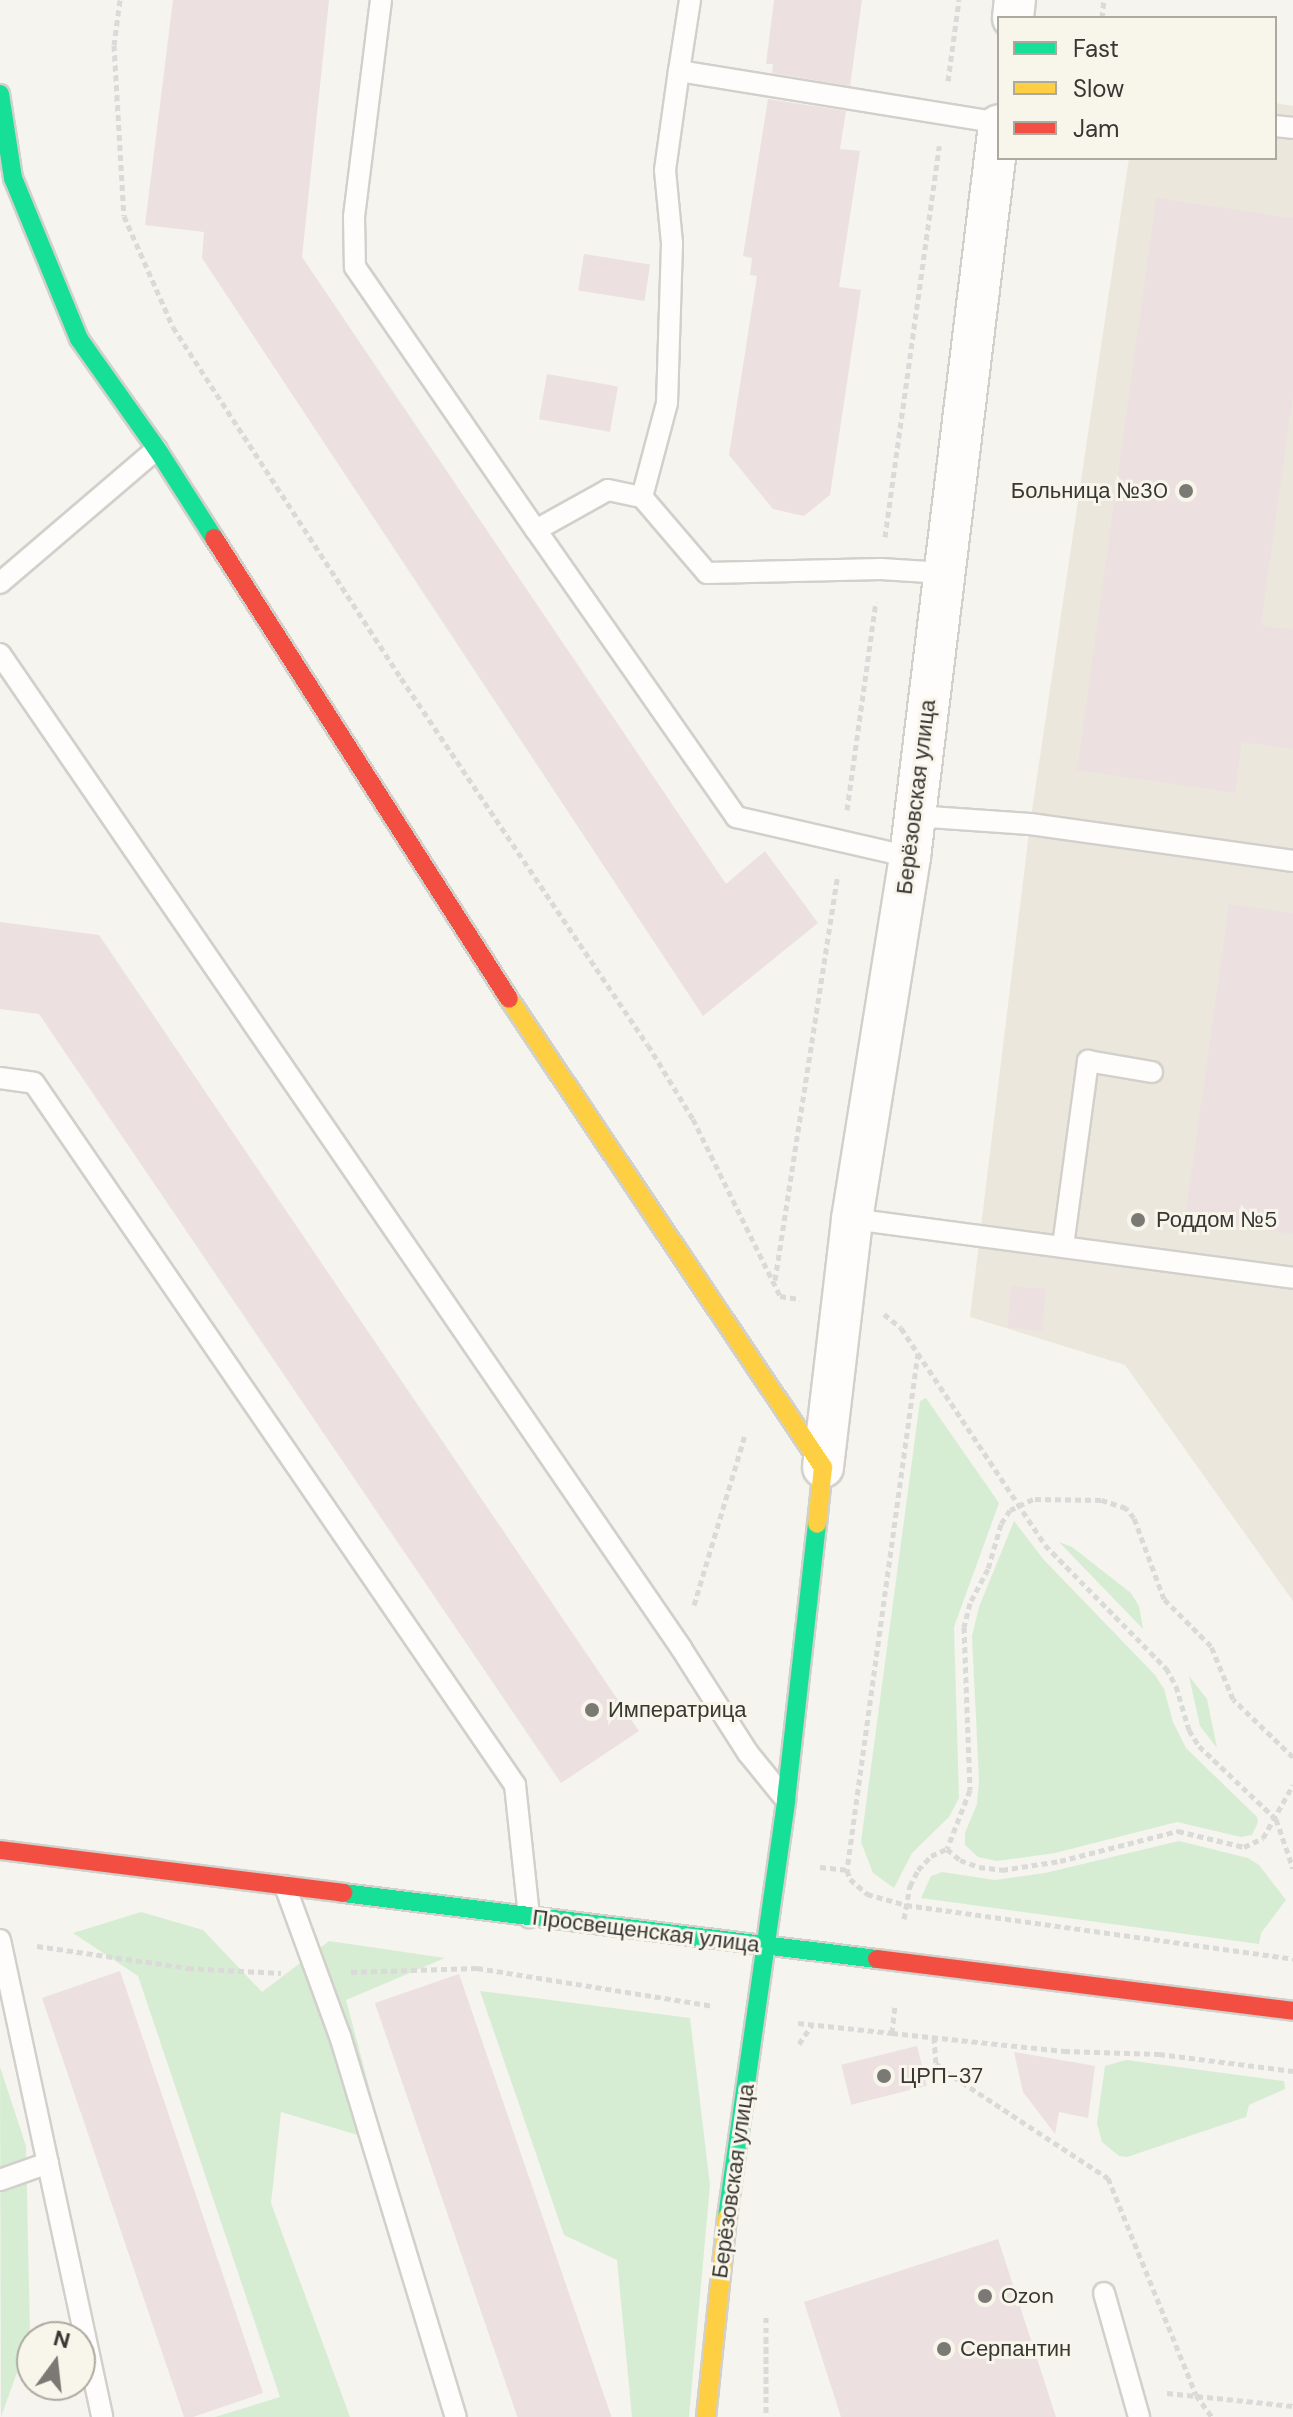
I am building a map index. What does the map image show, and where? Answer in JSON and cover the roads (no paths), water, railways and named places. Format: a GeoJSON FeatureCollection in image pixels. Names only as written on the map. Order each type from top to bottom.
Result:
{"type":"FeatureCollection","features":[{"type":"Feature","properties":{"kind":"street"},"geometry":{"type":"LineString","coordinates":[[0,94],[13,178],[79,339],[157,449],[494,978],[823,1467]]}},
{"type":"Feature","properties":{"kind":"street","name":"Берёзовская улица"},"geometry":{"type":"LineString","coordinates":[[706,2417],[727,2217],[786,1800],[823,1467],[859,1308],[852,1219],[910,857],[997,140]]}},
{"type":"Feature","properties":{"kind":"street","name":"Просвещенская улица"},"geometry":{"type":"LineString","coordinates":[[0,1850],[1293,2011]]}},
{"type":"Feature","properties":{"kind":"lane"},"geometry":{"type":"LineString","coordinates":[[381,0],[354,217],[355,267],[736,817],[910,857]]}},
{"type":"Feature","properties":{"kind":"lane"},"geometry":{"type":"LineString","coordinates":[[642,497],[667,403],[672,243],[665,170],[690,0]]}},
{"type":"Feature","properties":{"kind":"lane"},"geometry":{"type":"LineString","coordinates":[[679,71],[997,124]]}},
{"type":"Feature","properties":{"kind":"lane"},"geometry":{"type":"LineString","coordinates":[[0,583],[157,449]]}},
{"type":"Feature","properties":{"kind":"lane"},"geometry":{"type":"LineString","coordinates":[[536,530],[608,490],[642,497],[707,573],[881,569],[944,573]]}},
{"type":"Feature","properties":{"kind":"lane"},"geometry":{"type":"LineString","coordinates":[[0,654],[681,1648],[748,1753],[786,1800]]}},
{"type":"Feature","properties":{"kind":"lane"},"geometry":{"type":"LineString","coordinates":[[915,816],[1030,824],[1293,861]]}},
{"type":"Feature","properties":{"kind":"lane"},"geometry":{"type":"LineString","coordinates":[[1063,1246],[1088,1061],[1152,1072]]}},
{"type":"Feature","properties":{"kind":"lane"},"geometry":{"type":"LineString","coordinates":[[0,1078],[34,1083],[515,1785],[529,1917]]}},
{"type":"Feature","properties":{"kind":"lane"},"geometry":{"type":"LineString","coordinates":[[852,1219],[1293,1278]]}},
{"type":"Feature","properties":{"kind":"lane"},"geometry":{"type":"LineString","coordinates":[[285,1886],[340,2036],[456,2417]]}},
{"type":"Feature","properties":{"kind":"lane"},"geometry":{"type":"LineString","coordinates":[[0,1941],[102,2417]]}},
{"type":"Feature","properties":{"kind":"lane"},"geometry":{"type":"LineString","coordinates":[[0,2180],[48,2163]]}},
{"type":"Feature","properties":{"kind":"lane"},"geometry":{"type":"LineString","coordinates":[[1104,2293],[1137,2410]]}},
{"type":"Feature","properties":{"kind":"place","name":"Больница №30"},"geometry":{"type":"Point","coordinates":[1186,491]}},
{"type":"Feature","properties":{"kind":"place","name":"Роддом №5"},"geometry":{"type":"Point","coordinates":[1138,1220]}},
{"type":"Feature","properties":{"kind":"place","name":"Императрица"},"geometry":{"type":"Point","coordinates":[592,1710]}},
{"type":"Feature","properties":{"kind":"place","name":"ЦРП-37"},"geometry":{"type":"Point","coordinates":[884,2076]}},
{"type":"Feature","properties":{"kind":"place","name":"Ozon"},"geometry":{"type":"Point","coordinates":[985,2296]}},
{"type":"Feature","properties":{"kind":"place","name":"Серпантин"},"geometry":{"type":"Point","coordinates":[944,2349]}}]}
